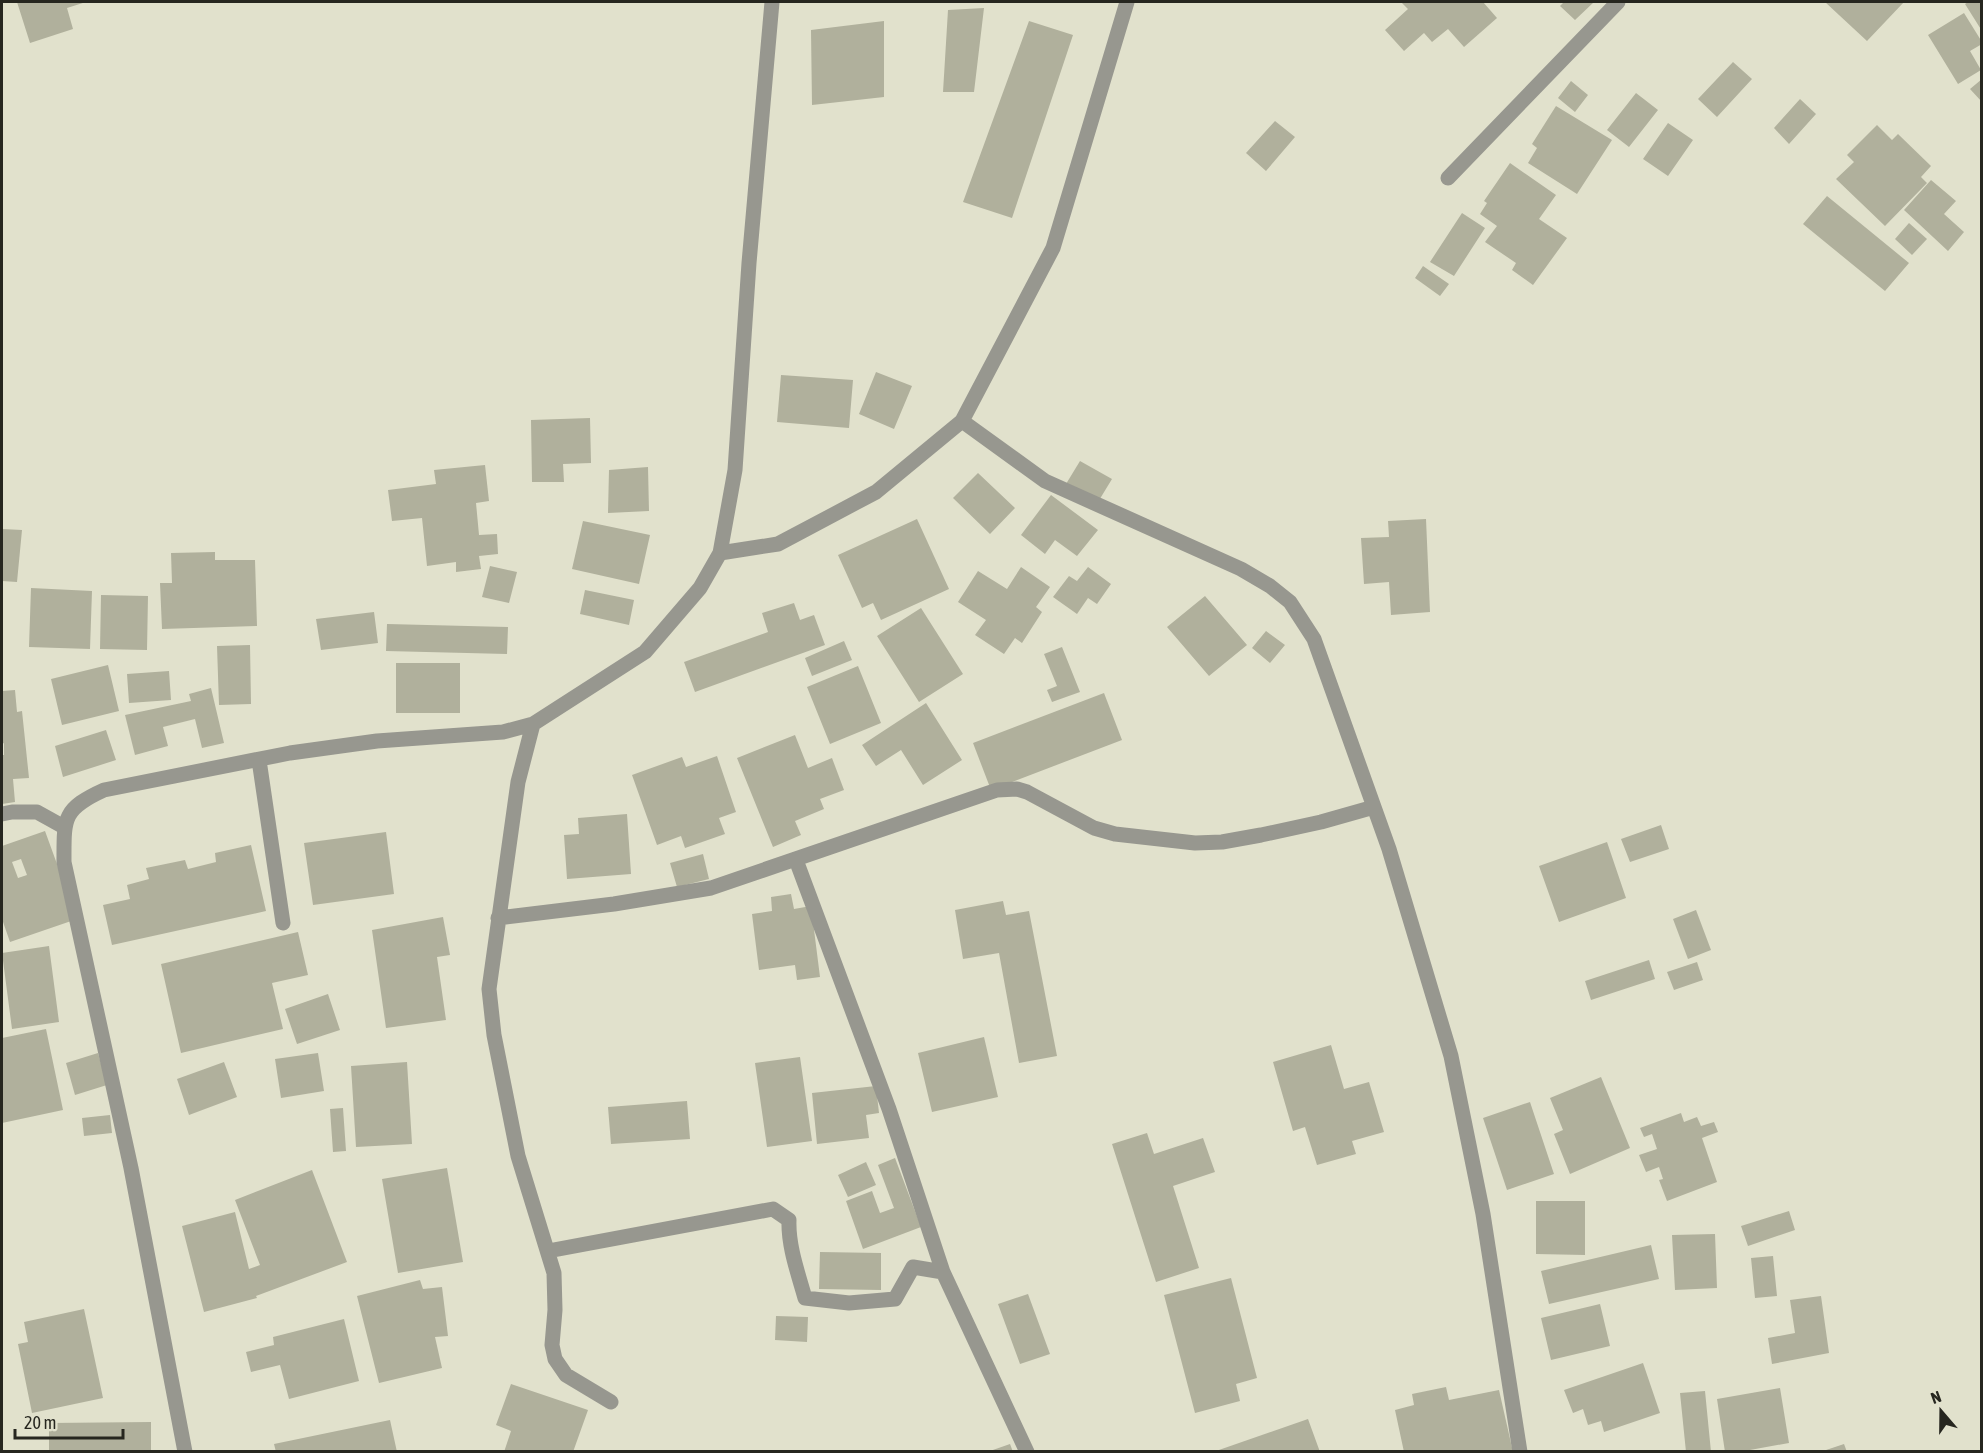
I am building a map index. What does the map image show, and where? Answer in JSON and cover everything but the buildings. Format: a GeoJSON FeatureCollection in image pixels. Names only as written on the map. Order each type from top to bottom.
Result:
{"type":"FeatureCollection","features":[{"type":"Feature","properties":{"kind":"street"},"geometry":{"type":"LineString","coordinates":[[185,1452],[131,1168],[64,862],[64,827],[70,812],[82,800],[104,790],[290,753],[377,741],[504,732],[533,724],[645,652],[700,588],[720,553],[735,470],[749,263],[772,2]]}},
{"type":"Feature","properties":{"kind":"street"},"geometry":{"type":"LineString","coordinates":[[720,553],[778,544],[876,492],[962,422],[1053,248],[1127,2]]}},
{"type":"Feature","properties":{"kind":"street"},"geometry":{"type":"LineString","coordinates":[[1448,178],[1618,2]]}},
{"type":"Feature","properties":{"kind":"street"},"geometry":{"type":"LineString","coordinates":[[962,422],[1045,481],[1241,569],[1270,586],[1290,602],[1314,639],[1389,849],[1451,1056],[1483,1214],[1521,1452]]}},
{"type":"Feature","properties":{"kind":"street"},"geometry":{"type":"LineString","coordinates":[[533,724],[518,782],[489,989],[494,1035],[518,1156],[548,1251],[555,1282],[552,1345],[557,1365],[566,1376],[611,1402]]}},
{"type":"Feature","properties":{"kind":"street"},"geometry":{"type":"LineString","coordinates":[[260,760],[283,923]]}},
{"type":"Feature","properties":{"kind":"street"},"geometry":{"type":"LineString","coordinates":[[498,918],[614,904],[711,888],[987,793],[1005,789],[1017,789],[1039,797],[1094,828],[1115,834],[1195,843],[1222,842],[1261,835],[1321,822],[1374,807]]}},
{"type":"Feature","properties":{"kind":"street"},"geometry":{"type":"LineString","coordinates":[[2,814],[37,812],[64,827]]}},
{"type":"Feature","properties":{"kind":"street"},"geometry":{"type":"LineString","coordinates":[[796,860],[889,1109],[943,1272],[1027,1452]]}},
{"type":"Feature","properties":{"kind":"street"},"geometry":{"type":"LineString","coordinates":[[548,1251],[773,1209],[789,1220],[789,1233],[805,1298],[849,1303],[895,1299],[913,1267],[943,1272]]}}]}
